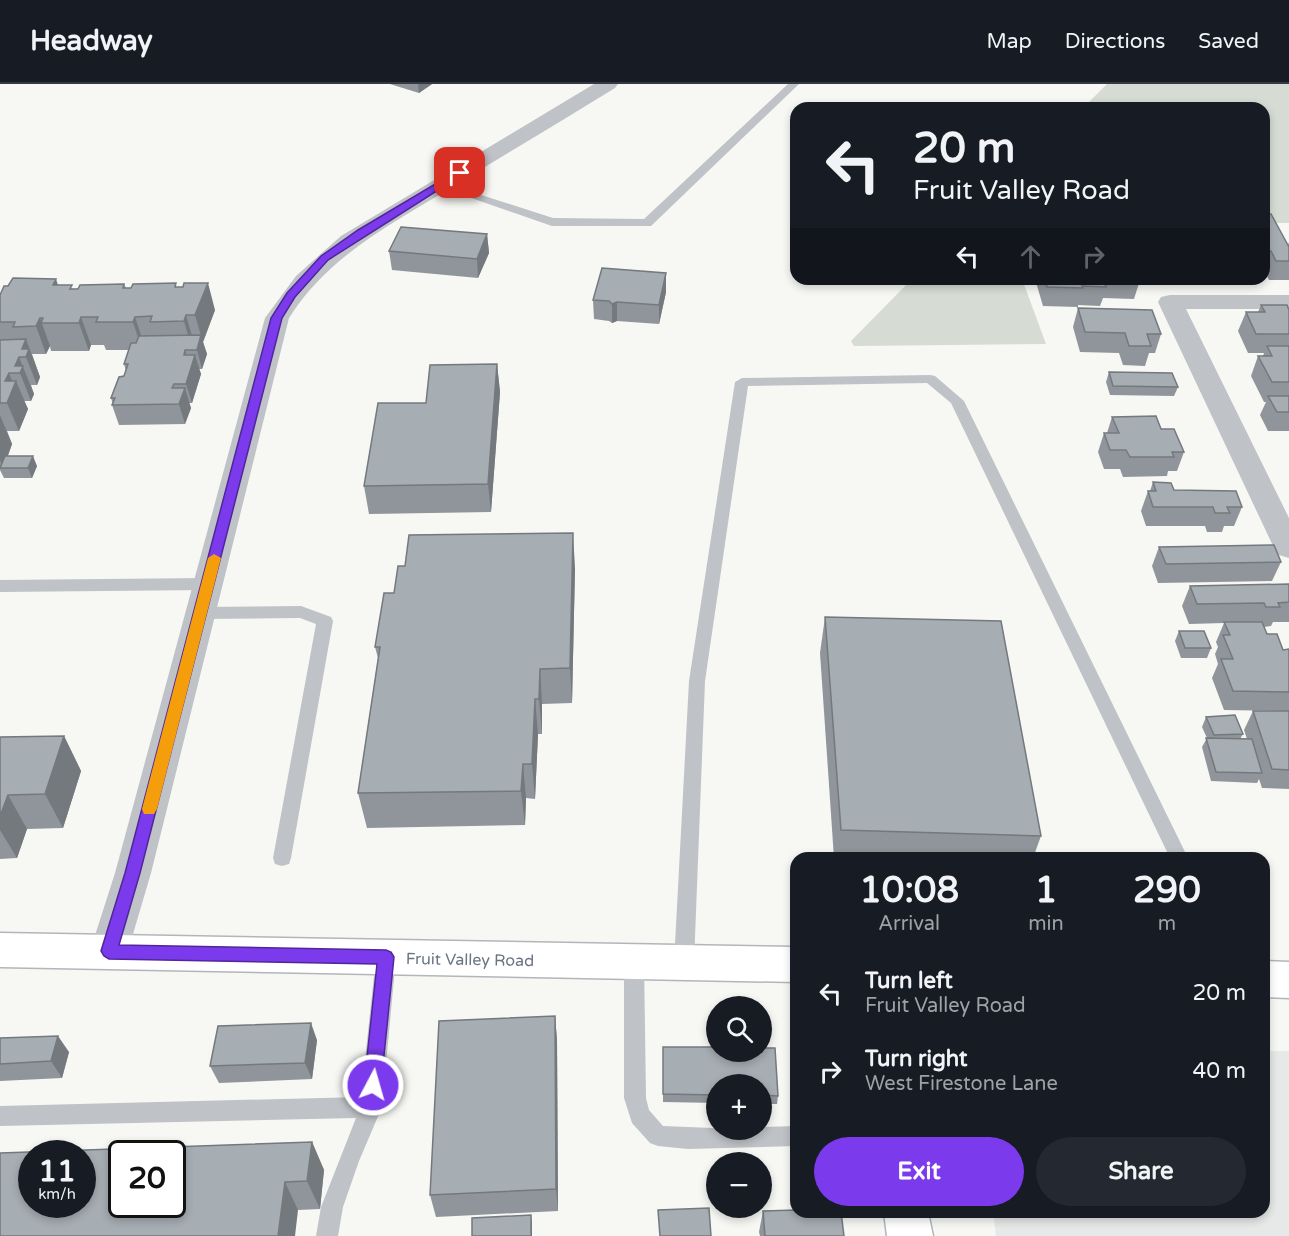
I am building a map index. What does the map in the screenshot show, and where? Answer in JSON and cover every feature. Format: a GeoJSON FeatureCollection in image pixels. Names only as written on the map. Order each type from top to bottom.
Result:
{"type":"FeatureCollection","features":[{"type":"Feature","properties":{"kind":"main road","name":"Fruit Valley Road"},"geometry":{"type":"LineString","coordinates":[[0,950],[790,965]]}},
{"type":"Feature","properties":{"kind":"main road"},"geometry":{"type":"LineString","coordinates":[[1270,979],[1289,980]]}},
{"type":"Feature","properties":{"kind":"main road"},"geometry":{"type":"LineString","coordinates":[[907,1218],[910,1236]]}},
{"type":"Feature","properties":{"kind":"street"},"geometry":{"type":"LineString","coordinates":[[109,951],[133,873],[277,318],[281,310],[290,295],[325,258],[362,232],[608,84]]}},
{"type":"Feature","properties":{"kind":"street"},"geometry":{"type":"LineString","coordinates":[[1289,302],[1170,302],[1289,548]]}},
{"type":"Feature","properties":{"kind":"lane"},"geometry":{"type":"LineString","coordinates":[[440,185],[552,222],[647,223],[794,84]]}},
{"type":"Feature","properties":{"kind":"lane"},"geometry":{"type":"LineString","coordinates":[[684,963],[697,681],[742,382],[930,379],[957,401],[1176,852]]}},
{"type":"Feature","properties":{"kind":"lane"},"geometry":{"type":"LineString","coordinates":[[0,586],[204,599],[302,612],[326,621],[282,858]]}},
{"type":"Feature","properties":{"kind":"lane"},"geometry":{"type":"LineString","coordinates":[[327,1236],[332,1207],[348,1161],[371,1107],[386,957]]}},
{"type":"Feature","properties":{"kind":"lane"},"geometry":{"type":"LineString","coordinates":[[634,962],[635,1098],[640,1116],[658,1136],[688,1139],[790,1136]]}},
{"type":"Feature","properties":{"kind":"lane"},"geometry":{"type":"LineString","coordinates":[[0,1116],[371,1107]]}},
{"type":"Feature","properties":{"kind":"shaded area"},"geometry":{"type":"Polygon","coordinates":[[[1107,84],[1289,84],[1289,223],[1270,223],[1270,102],[1089,102],[1107,84]]]}},
{"type":"Feature","properties":{"kind":"shaded area"},"geometry":{"type":"Polygon","coordinates":[[[906,285],[1024,285],[1046,344],[854,346],[851,341],[906,285]]]}},
{"type":"Feature","properties":{"kind":"shaded area"},"geometry":{"type":"Polygon","coordinates":[[[1270,1051],[1289,1051],[1289,1236],[996,1236],[994,1218],[1270,1218],[1270,1051]]]}},
{"type":"Feature","properties":{"kind":"building"},"geometry":{"type":"Polygon","coordinates":[[[1270,214],[1289,247],[1289,261],[1276,261],[1271,251],[1270,214]]]}},
{"type":"Feature","properties":{"kind":"building"},"geometry":{"type":"Polygon","coordinates":[[[401,227],[487,234],[477,259],[389,251],[401,227]]]}},
{"type":"Feature","properties":{"kind":"building"},"geometry":{"type":"Polygon","coordinates":[[[602,268],[666,273],[659,305],[617,302],[612,304],[609,301],[593,300],[602,268]]]}},
{"type":"Feature","properties":{"kind":"building"},"geometry":{"type":"Polygon","coordinates":[[[13,278],[56,279],[53,285],[72,285],[70,289],[78,289],[80,285],[124,284],[123,288],[131,288],[133,284],[176,283],[175,287],[183,287],[184,283],[208,283],[195,315],[186,315],[184,321],[150,322],[152,316],[135,317],[133,322],[96,322],[98,317],[81,317],[79,323],[41,323],[43,318],[40,318],[36,326],[13,327],[15,322],[0,322],[0,295],[4,286],[8,286],[13,278]]]}},
{"type":"Feature","properties":{"kind":"building"},"geometry":{"type":"Polygon","coordinates":[[[1046,285],[1105,285],[1106,287],[1082,286],[1083,288],[1047,287],[1046,285]]]}},
{"type":"Feature","properties":{"kind":"building"},"geometry":{"type":"Polygon","coordinates":[[[1261,305],[1287,305],[1289,334],[1256,334],[1246,312],[1265,312],[1261,305]]]}},
{"type":"Feature","properties":{"kind":"building"},"geometry":{"type":"Polygon","coordinates":[[[1078,308],[1152,310],[1161,334],[1147,334],[1151,346],[1129,346],[1125,333],[1085,332],[1078,308]]]}},
{"type":"Feature","properties":{"kind":"building"},"geometry":{"type":"Polygon","coordinates":[[[201,335],[197,350],[185,350],[184,355],[195,355],[186,384],[174,384],[172,388],[185,388],[179,404],[112,405],[115,398],[111,398],[119,377],[124,376],[128,364],[124,364],[131,343],[136,343],[139,336],[201,335]]]}},
{"type":"Feature","properties":{"kind":"building"},"geometry":{"type":"Polygon","coordinates":[[[26,339],[22,349],[29,349],[26,357],[19,357],[15,366],[23,366],[20,373],[9,373],[5,381],[16,381],[7,403],[0,403],[0,340],[26,339]]]}},
{"type":"Feature","properties":{"kind":"building"},"geometry":{"type":"Polygon","coordinates":[[[1267,346],[1289,346],[1289,382],[1272,382],[1258,356],[1272,356],[1267,346]]]}},
{"type":"Feature","properties":{"kind":"building"},"geometry":{"type":"Polygon","coordinates":[[[497,364],[488,484],[364,486],[378,403],[426,403],[430,365],[497,364]]]}},
{"type":"Feature","properties":{"kind":"building"},"geometry":{"type":"Polygon","coordinates":[[[1109,372],[1172,373],[1178,387],[1113,386],[1109,372]]]}},
{"type":"Feature","properties":{"kind":"building"},"geometry":{"type":"Polygon","coordinates":[[[1268,396],[1289,396],[1289,412],[1277,412],[1268,396]]]}},
{"type":"Feature","properties":{"kind":"building"},"geometry":{"type":"Polygon","coordinates":[[[1156,416],[1161,429],[1174,429],[1184,452],[1172,452],[1174,457],[1130,457],[1126,450],[1110,450],[1104,433],[1119,433],[1112,417],[1156,416]]]}},
{"type":"Feature","properties":{"kind":"building"},"geometry":{"type":"Polygon","coordinates":[[[5,456],[33,456],[28,468],[0,468],[5,456]]]}},
{"type":"Feature","properties":{"kind":"building"},"geometry":{"type":"Polygon","coordinates":[[[1153,482],[1171,483],[1174,490],[1236,491],[1242,507],[1227,507],[1230,513],[1215,513],[1213,507],[1153,507],[1148,491],[1156,491],[1153,482]]]}},
{"type":"Feature","properties":{"kind":"building"},"geometry":{"type":"Polygon","coordinates":[[[573,533],[570,668],[540,669],[539,699],[535,699],[532,764],[523,764],[521,791],[358,793],[380,647],[375,647],[384,593],[394,593],[398,566],[405,566],[409,535],[573,533]]]}},
{"type":"Feature","properties":{"kind":"building"},"geometry":{"type":"Polygon","coordinates":[[[1274,545],[1281,562],[1166,564],[1159,547],[1274,545]]]}},
{"type":"Feature","properties":{"kind":"building"},"geometry":{"type":"Polygon","coordinates":[[[1289,584],[1289,602],[1278,603],[1280,607],[1266,607],[1264,603],[1197,604],[1190,586],[1289,584]]]}},
{"type":"Feature","properties":{"kind":"building"},"geometry":{"type":"Polygon","coordinates":[[[825,617],[1001,621],[1041,836],[841,830],[825,617]]]}},
{"type":"Feature","properties":{"kind":"building"},"geometry":{"type":"Polygon","coordinates":[[[1224,622],[1262,622],[1267,634],[1277,634],[1283,650],[1289,649],[1289,692],[1233,691],[1221,659],[1233,659],[1223,635],[1230,635],[1224,622]]]}},
{"type":"Feature","properties":{"kind":"building"},"geometry":{"type":"Polygon","coordinates":[[[1179,631],[1204,631],[1211,648],[1185,648],[1179,631]]]}},
{"type":"Feature","properties":{"kind":"building"},"geometry":{"type":"Polygon","coordinates":[[[1253,711],[1289,711],[1289,770],[1272,769],[1253,711]]]}},
{"type":"Feature","properties":{"kind":"building"},"geometry":{"type":"Polygon","coordinates":[[[1235,715],[1243,734],[1214,735],[1206,717],[1235,715]]]}},
{"type":"Feature","properties":{"kind":"building"},"geometry":{"type":"Polygon","coordinates":[[[64,736],[45,794],[8,795],[0,816],[0,737],[64,736]]]}},
{"type":"Feature","properties":{"kind":"building"},"geometry":{"type":"Polygon","coordinates":[[[1206,738],[1252,739],[1262,773],[1216,772],[1206,738]]]}},
{"type":"Feature","properties":{"kind":"building"},"geometry":{"type":"Polygon","coordinates":[[[555,1016],[556,1189],[430,1195],[439,1021],[555,1016]]]}},
{"type":"Feature","properties":{"kind":"building"},"geometry":{"type":"Polygon","coordinates":[[[311,1023],[305,1063],[210,1066],[218,1026],[311,1023]]]}},
{"type":"Feature","properties":{"kind":"building"},"geometry":{"type":"Polygon","coordinates":[[[58,1036],[51,1061],[0,1064],[0,1038],[58,1036]]]}},
{"type":"Feature","properties":{"kind":"building"},"geometry":{"type":"Polygon","coordinates":[[[663,1047],[706,1047],[706,1062],[772,1062],[772,1048],[775,1048],[778,1096],[772,1096],[772,1074],[706,1074],[706,1095],[663,1094],[663,1047]]]}},
{"type":"Feature","properties":{"kind":"building"},"geometry":{"type":"Polygon","coordinates":[[[312,1142],[307,1181],[285,1182],[278,1236],[0,1236],[0,1153],[18,1152],[18,1218],[96,1218],[96,1150],[108,1149],[108,1218],[186,1218],[186,1146],[312,1142]]]}},
{"type":"Feature","properties":{"kind":"building"},"geometry":{"type":"Polygon","coordinates":[[[706,1208],[706,1218],[710,1218],[711,1236],[660,1236],[658,1210],[706,1208]]]}},
{"type":"Feature","properties":{"kind":"building"},"geometry":{"type":"Polygon","coordinates":[[[790,1210],[790,1218],[842,1218],[844,1236],[765,1236],[764,1218],[772,1218],[772,1211],[790,1210]]]}},
{"type":"Feature","properties":{"kind":"building"},"geometry":{"type":"Polygon","coordinates":[[[531,1215],[531,1236],[472,1236],[472,1218],[531,1215]]]}},
{"type":"Feature","properties":{"kind":"slow traffic"},"geometry":{"type":"LineString","coordinates":[[149,809],[214,558]]}},
{"type":"Feature","properties":{"kind":"route"},"geometry":{"type":"LineString","coordinates":[[373,1085],[386,957],[109,951],[133,873],[277,318],[290,295],[325,258],[362,232],[460,173]]}}]}
